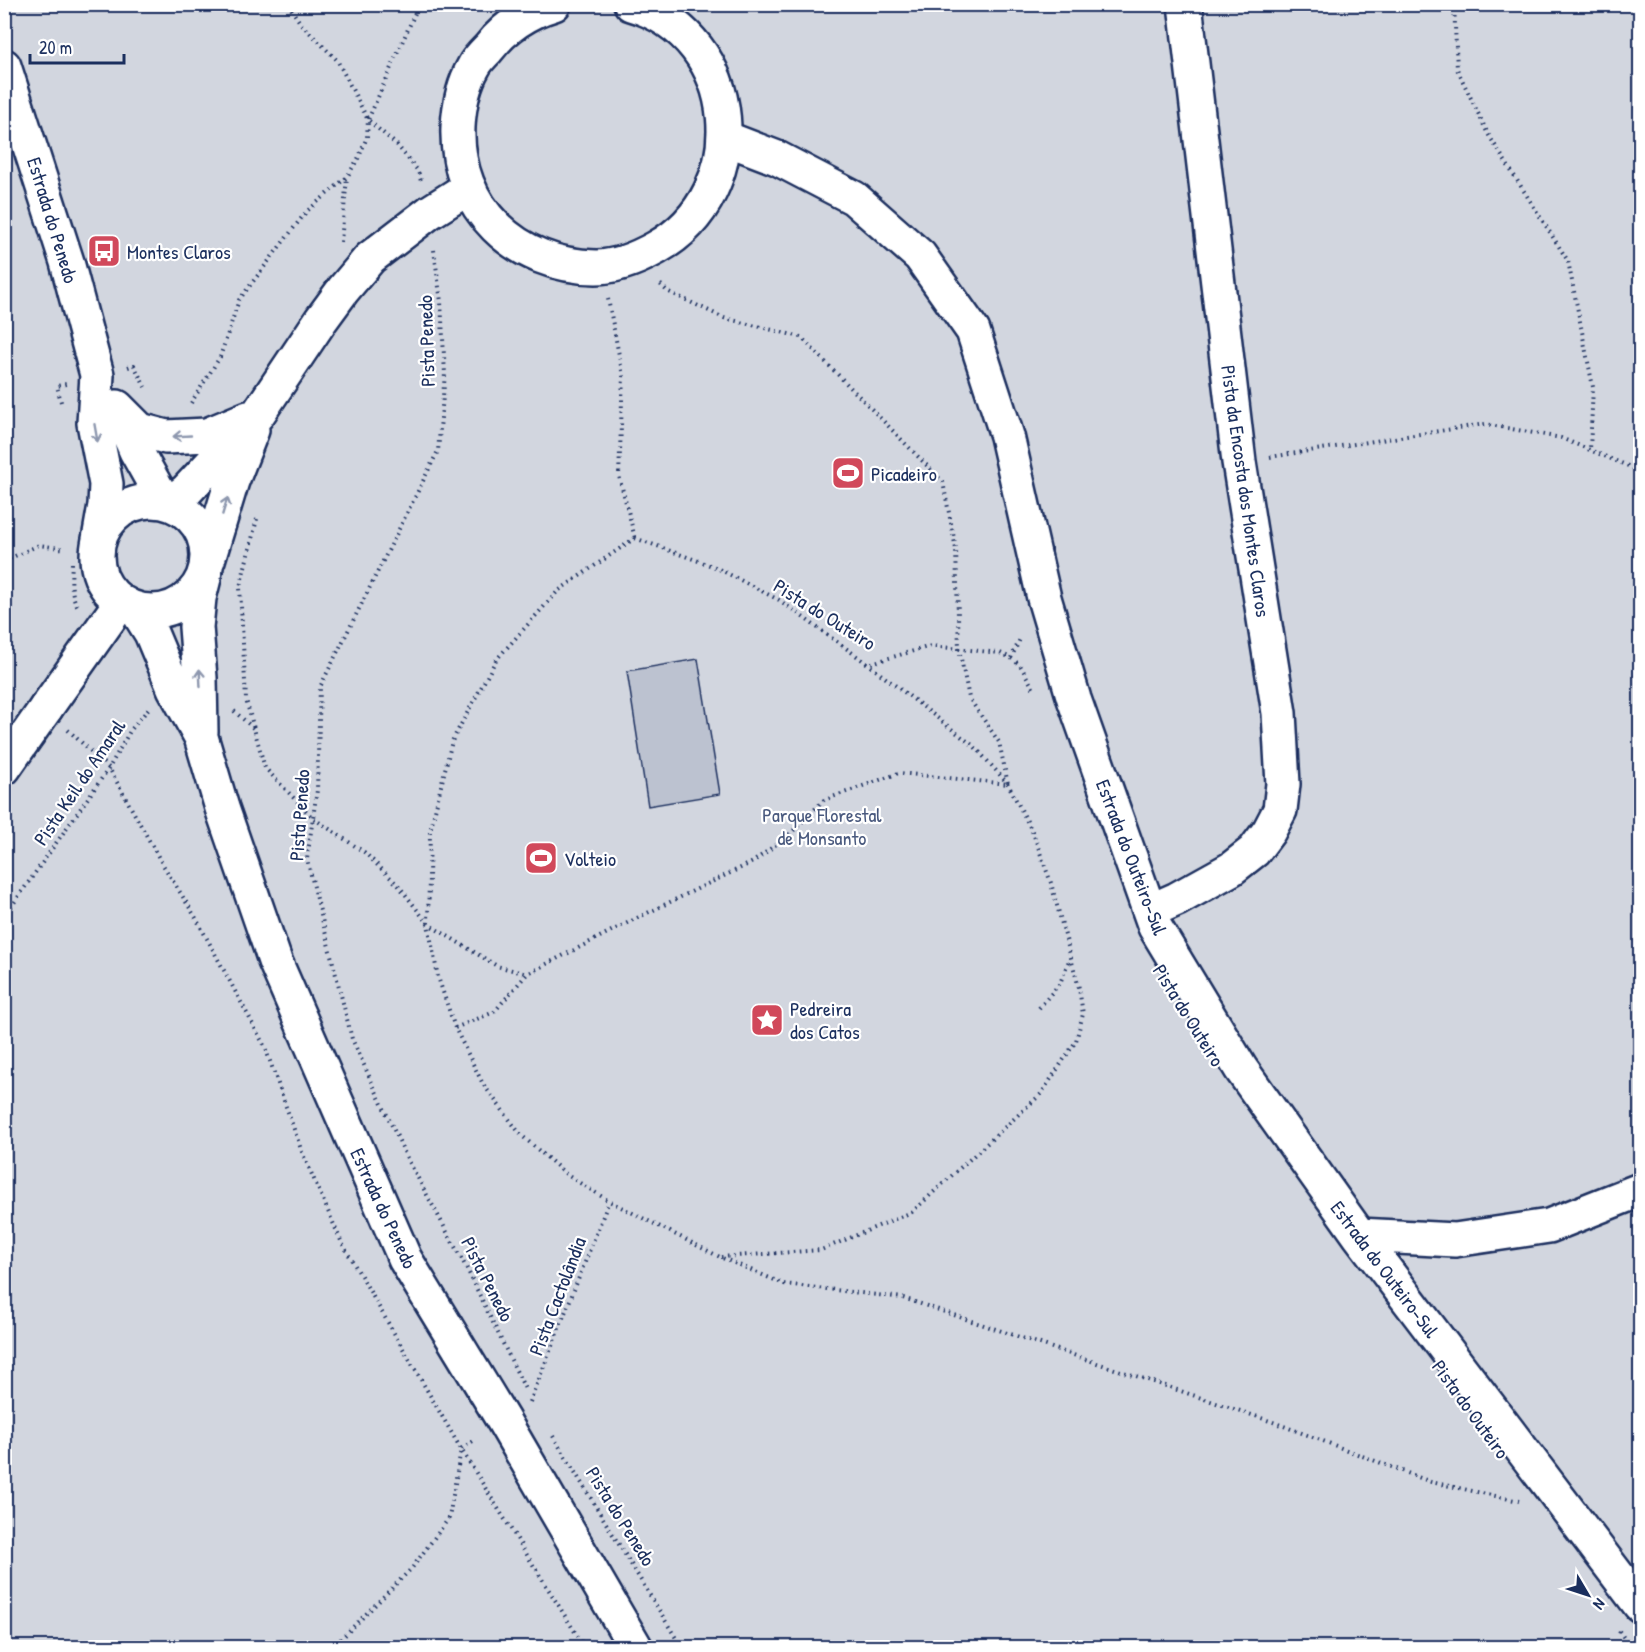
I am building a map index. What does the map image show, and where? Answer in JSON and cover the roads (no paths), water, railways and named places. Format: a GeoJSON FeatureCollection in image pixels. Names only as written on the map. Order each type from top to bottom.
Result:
{"type":"FeatureCollection","features":[{"type":"Feature","properties":{"kind":"street"},"geometry":{"type":"LineString","coordinates":[[554,4],[534,10],[500,34],[473,67],[459,106],[457,148],[468,188],[485,216],[508,239],[535,255],[566,265],[599,267],[637,259],[672,240],[699,211],[717,177],[725,138],[723,106],[713,75],[695,47],[672,25],[643,8],[631,4]]}},
{"type":"Feature","properties":{"kind":"street","name":"Pista da Encosta dos Montes Claros"},"geometry":{"type":"LineString","coordinates":[[1150,911],[1177,899],[1231,868],[1254,851],[1269,831],[1280,810],[1283,784],[1279,713],[1239,462],[1185,4]]}},
{"type":"Feature","properties":{"kind":"street","name":"Estrada do Penedo"},"geometry":{"type":"LineString","coordinates":[[4,66],[68,262],[97,375],[94,423],[106,484],[105,505],[85,547]]}},
{"type":"Feature","properties":{"kind":"street","name":"Estrada do Outeiro-Sul"},"geometry":{"type":"LineString","coordinates":[[725,138],[777,158],[854,198],[920,256],[973,332],[1007,436],[1044,598],[1074,699],[1155,927],[1241,1069],[1359,1235],[1641,1605]]}},
{"type":"Feature","properties":{"kind":"street"},"geometry":{"type":"LineString","coordinates":[[167,502],[186,491],[258,414],[343,290],[370,258],[430,212],[468,188]]}},
{"type":"Feature","properties":{"kind":"street","name":"Estrada do Penedo"},"geometry":{"type":"LineString","coordinates":[[97,375],[117,406],[136,451],[167,502]]}},
{"type":"Feature","properties":{"kind":"street"},"geometry":{"type":"LineString","coordinates":[[117,406],[140,430],[166,437],[207,435],[258,414]]}},
{"type":"Feature","properties":{"kind":"street","name":"Estrada do Penedo"},"geometry":{"type":"LineString","coordinates":[[201,737],[196,627],[199,598],[232,481],[258,414]]}},
{"type":"Feature","properties":{"kind":"street"},"geometry":{"type":"LineString","coordinates":[[137,502],[167,502],[193,517],[202,530],[207,546],[206,570],[195,591],[183,602],[168,609],[152,611],[128,605],[109,591],[100,576],[97,560],[85,547],[123,508],[137,502]]}},
{"type":"Feature","properties":{"kind":"street"},"geometry":{"type":"LineString","coordinates":[[4,768],[46,708],[128,605]]}},
{"type":"Feature","properties":{"kind":"street","name":"Estrada do Penedo"},"geometry":{"type":"LineString","coordinates":[[128,605],[151,633],[174,688],[201,737],[222,808],[274,961],[405,1258],[636,1647]]}},
{"type":"Feature","properties":{"kind":"street"},"geometry":{"type":"LineString","coordinates":[[1359,1235],[1455,1240],[1549,1227],[1641,1190]]}},
{"type":"Feature","properties":{"kind":"place","name":"Montes Claros"},"geometry":{"type":"Point","coordinates":[104,251]}},
{"type":"Feature","properties":{"kind":"place","name":"Picadeiro"},"geometry":{"type":"Point","coordinates":[848,473]}},
{"type":"Feature","properties":{"kind":"place","name":"Volteio"},"geometry":{"type":"Point","coordinates":[541,858]}},
{"type":"Feature","properties":{"kind":"place","name":"Pedreira dos Catos"},"geometry":{"type":"Point","coordinates":[767,1020]}},
{"type":"Feature","properties":{"kind":"park label","name":"Parque Florestal de Monsanto"},"geometry":{"type":"Point","coordinates":[822,826]}}]}
